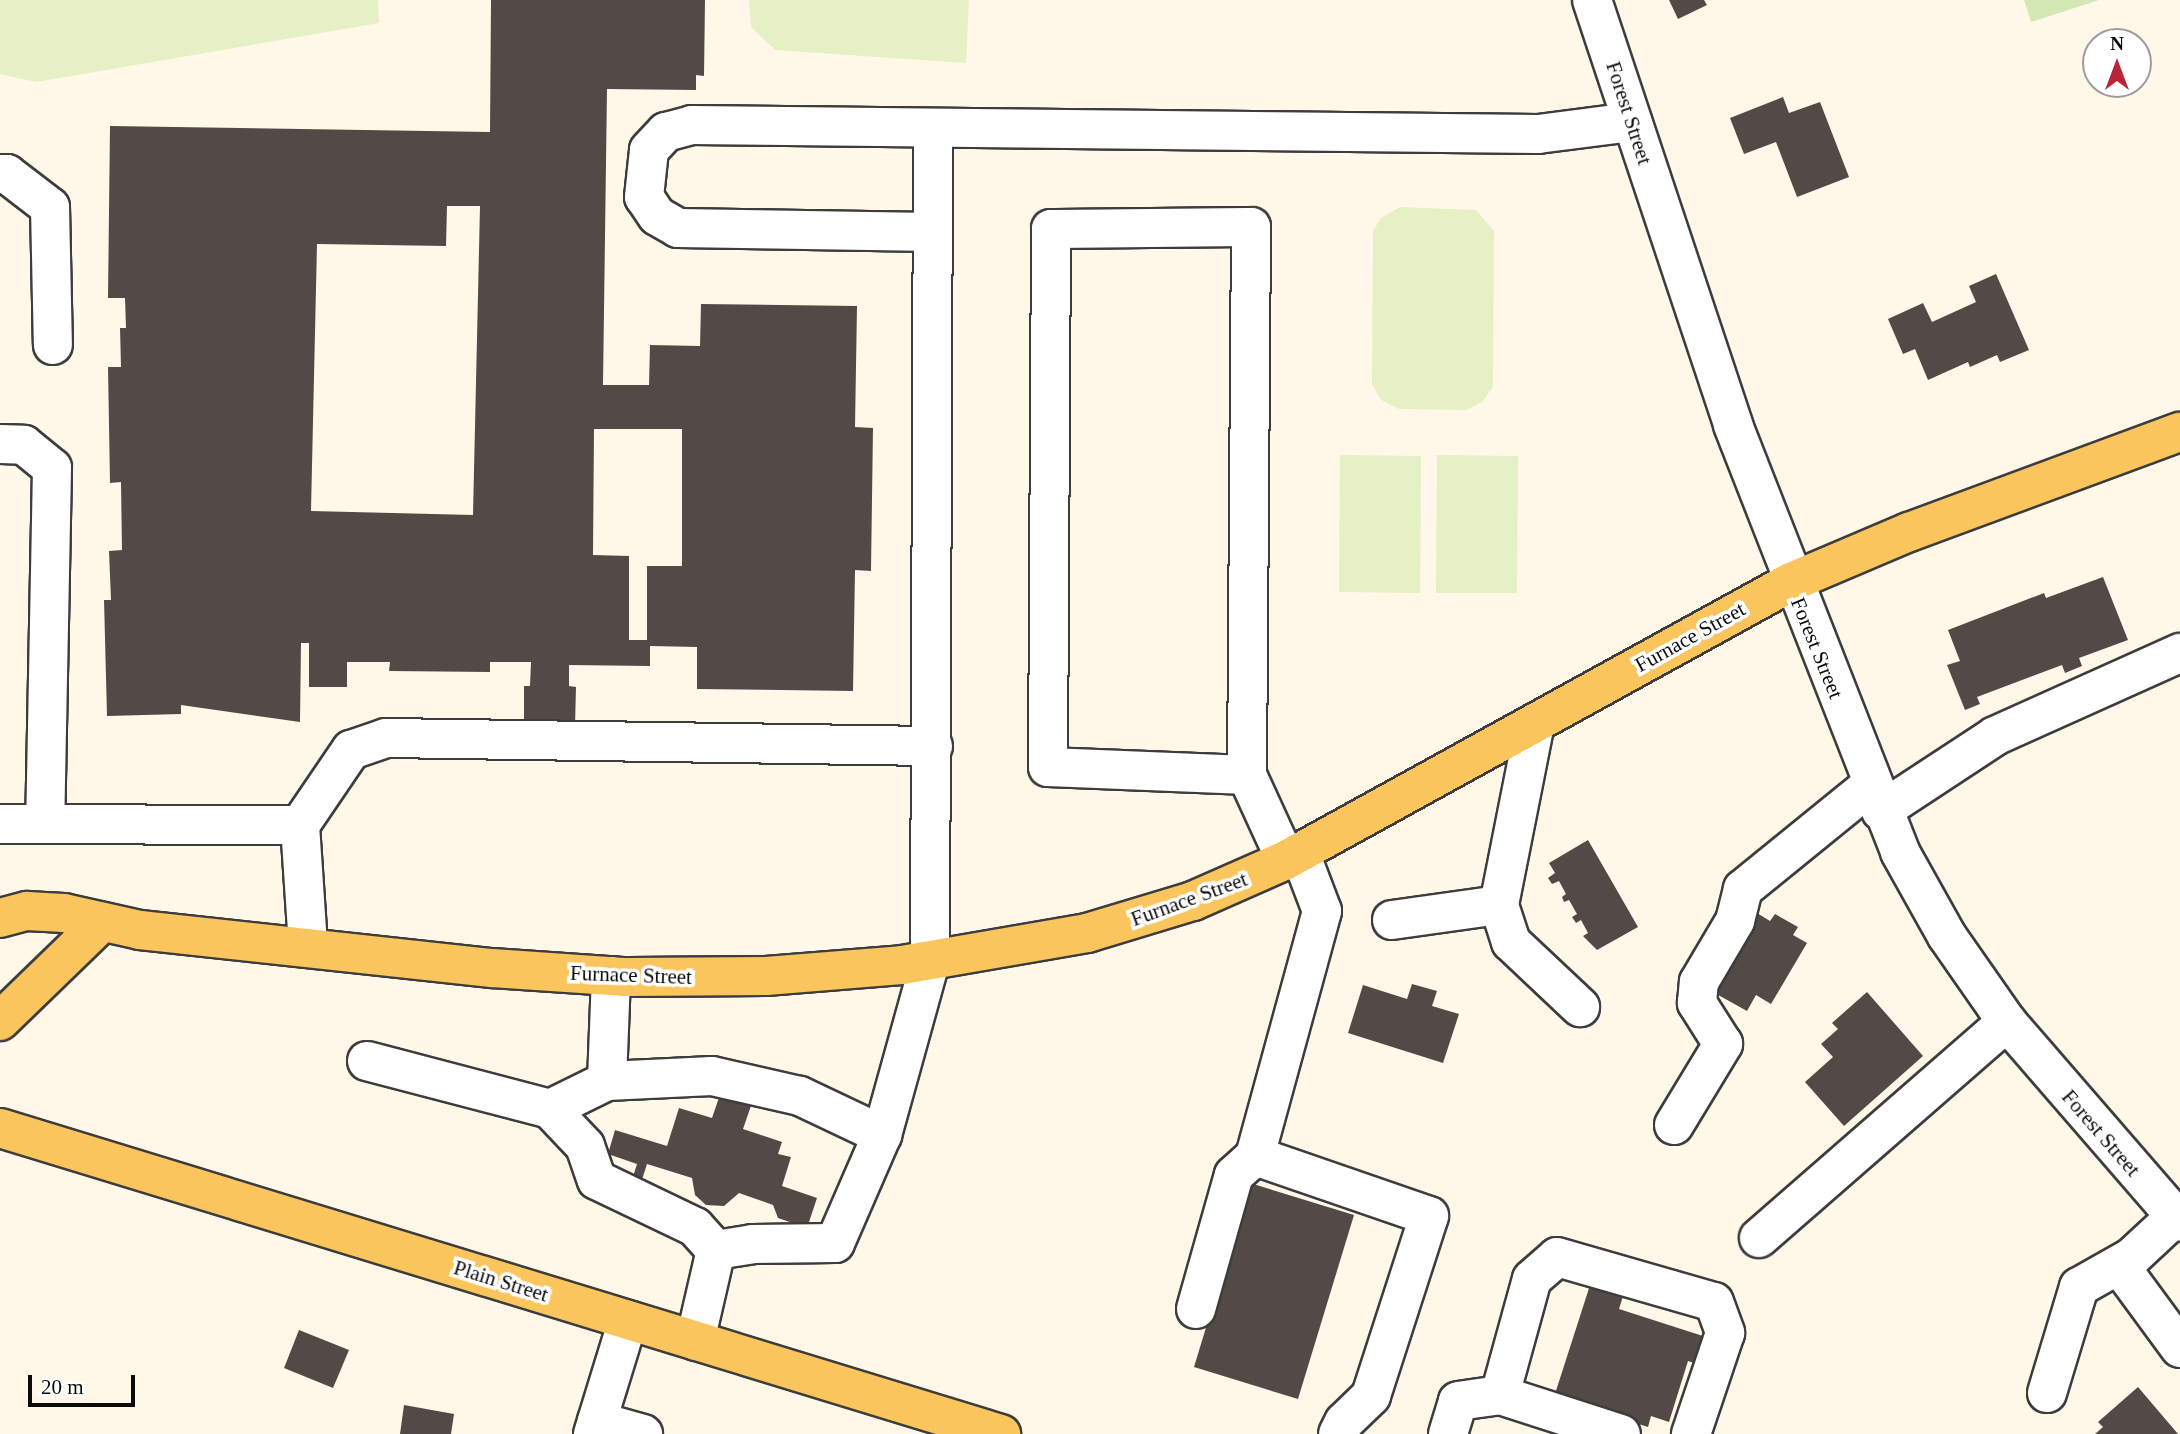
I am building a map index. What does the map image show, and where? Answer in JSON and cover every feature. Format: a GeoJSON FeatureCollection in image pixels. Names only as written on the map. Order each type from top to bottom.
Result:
{"type":"FeatureCollection","features":[{"type":"Feature","properties":{"kind":"main road","name":"Furnace Street"},"geometry":{"type":"LineString","coordinates":[[0,918],[27,911],[140,930],[611,976],[766,976],[930,962],[1032,944],[1140,918],[1193,901],[1293,857],[1791,582],[1909,532],[2180,432]]}},
{"type":"Feature","properties":{"kind":"main road"},"geometry":{"type":"LineString","coordinates":[[0,1021],[102,922]]}},
{"type":"Feature","properties":{"kind":"main road","name":"Plain Street"},"geometry":{"type":"LineString","coordinates":[[0,1128],[1002,1434]]}},
{"type":"Feature","properties":{"kind":"street","name":"Forest Street"},"geometry":{"type":"LineString","coordinates":[[1592,0],[1705,345],[1791,582],[1876,798],[1922,895],[2007,1022],[2177,1219]]}},
{"type":"Feature","properties":{"kind":"street"},"geometry":{"type":"LineString","coordinates":[[933,232],[678,228],[657,216],[644,197],[649,150],[666,132],[692,125],[1538,134],[1632,122]]}},
{"type":"Feature","properties":{"kind":"street"},"geometry":{"type":"LineString","coordinates":[[716,1250],[752,1244],[835,1243],[881,1135],[930,962],[933,746],[933,129]]}},
{"type":"Feature","properties":{"kind":"street"},"geometry":{"type":"LineString","coordinates":[[0,174],[7,174],[50,207],[53,345]]}},
{"type":"Feature","properties":{"kind":"street"},"geometry":{"type":"LineString","coordinates":[[1196,1309],[1234,1175],[1255,1156],[1322,911],[1247,775],[1251,227],[1051,229],[1048,767],[1247,775]]}},
{"type":"Feature","properties":{"kind":"street"},"geometry":{"type":"LineString","coordinates":[[0,444],[24,445],[52,468],[45,824]]}},
{"type":"Feature","properties":{"kind":"street"},"geometry":{"type":"LineString","coordinates":[[1674,1125],[1723,1044],[1697,1003],[1699,982],[1735,921],[1743,890],[1876,798],[1995,736],[2180,653]]}},
{"type":"Feature","properties":{"kind":"street"},"geometry":{"type":"LineString","coordinates":[[1535,724],[1499,905],[1511,942],[1580,1007]]}},
{"type":"Feature","properties":{"kind":"street"},"geometry":{"type":"LineString","coordinates":[[308,947],[300,825],[351,750],[386,738],[933,746]]}},
{"type":"Feature","properties":{"kind":"street"},"geometry":{"type":"LineString","coordinates":[[0,824],[300,825]]}},
{"type":"Feature","properties":{"kind":"street"},"geometry":{"type":"LineString","coordinates":[[1392,920],[1499,905]]}},
{"type":"Feature","properties":{"kind":"street"},"geometry":{"type":"LineString","coordinates":[[607,1080],[611,976]]}},
{"type":"Feature","properties":{"kind":"street"},"geometry":{"type":"LineString","coordinates":[[1759,1238],[2007,1022]]}},
{"type":"Feature","properties":{"kind":"street"},"geometry":{"type":"LineString","coordinates":[[367,1061],[550,1109],[585,1146],[597,1181],[695,1227],[716,1250]]}},
{"type":"Feature","properties":{"kind":"street"},"geometry":{"type":"LineString","coordinates":[[550,1109],[607,1080],[712,1076],[800,1097],[881,1135]]}},
{"type":"Feature","properties":{"kind":"street"},"geometry":{"type":"LineString","coordinates":[[1255,1156],[1429,1216],[1371,1396],[1344,1422],[1338,1434]]}},
{"type":"Feature","properties":{"kind":"street"},"geometry":{"type":"LineString","coordinates":[[2048,1393],[2079,1287],[2119,1265],[2177,1219]]}},
{"type":"Feature","properties":{"kind":"street"},"geometry":{"type":"LineString","coordinates":[[695,1341],[716,1250]]}},
{"type":"Feature","properties":{"kind":"street"},"geometry":{"type":"LineString","coordinates":[[1500,1395],[1532,1279],[1557,1257],[1714,1302],[1725,1333],[1691,1434]]}},
{"type":"Feature","properties":{"kind":"street"},"geometry":{"type":"LineString","coordinates":[[2119,1265],[2180,1348]]}},
{"type":"Feature","properties":{"kind":"street"},"geometry":{"type":"LineString","coordinates":[[628,1320],[595,1427],[643,1434]]}},
{"type":"Feature","properties":{"kind":"street"},"geometry":{"type":"LineString","coordinates":[[1448,1434],[1458,1401],[1500,1395],[1621,1434]]}},
{"type":"Feature","properties":{"kind":"green space"},"geometry":{"type":"Polygon","coordinates":[[[0,0],[378,0],[379,23],[36,82],[0,74],[0,0]]]}},
{"type":"Feature","properties":{"kind":"green space"},"geometry":{"type":"Polygon","coordinates":[[[749,0],[969,0],[966,63],[775,50],[751,27],[749,0]]]}},
{"type":"Feature","properties":{"kind":"green space"},"geometry":{"type":"Polygon","coordinates":[[[2024,0],[2099,0],[2031,22],[2024,0]]]}},
{"type":"Feature","properties":{"kind":"green space"},"geometry":{"type":"Polygon","coordinates":[[[1400,207],[1476,210],[1494,231],[1493,387],[1482,402],[1466,410],[1399,409],[1381,400],[1372,384],[1373,231],[1381,218],[1400,207]]]}},
{"type":"Feature","properties":{"kind":"green space"},"geometry":{"type":"Polygon","coordinates":[[[1340,455],[1421,456],[1420,593],[1339,592],[1340,455]]]}},
{"type":"Feature","properties":{"kind":"green space"},"geometry":{"type":"Polygon","coordinates":[[[1437,455],[1518,456],[1517,593],[1436,593],[1437,455]]]}},
{"type":"Feature","properties":{"kind":"building"},"geometry":{"type":"Polygon","coordinates":[[[491,0],[705,0],[704,76],[696,75],[696,90],[607,89],[603,385],[649,385],[650,345],[700,346],[701,304],[857,306],[855,427],[873,428],[871,571],[855,570],[853,691],[697,689],[697,647],[650,646],[650,666],[569,665],[569,686],[576,687],[575,727],[524,726],[524,686],[530,686],[531,662],[490,662],[490,672],[389,671],[390,662],[347,662],[347,687],[309,687],[309,643],[301,643],[300,722],[181,705],[181,714],[107,716],[104,600],[111,600],[109,551],[122,550],[121,482],[110,483],[108,367],[121,367],[120,328],[126,328],[125,298],[108,298],[110,126],[490,132],[491,0]],[[447,206],[446,246],[317,244],[311,511],[473,515],[480,206],[447,206]],[[594,429],[593,555],[629,556],[629,640],[647,640],[647,566],[682,566],[682,429],[594,429]]]}},
{"type":"Feature","properties":{"kind":"building"},"geometry":{"type":"Polygon","coordinates":[[[1669,0],[1704,0],[1707,5],[1678,19],[1669,0]]]}},
{"type":"Feature","properties":{"kind":"building"},"geometry":{"type":"Polygon","coordinates":[[[1783,97],[1789,113],[1820,102],[1849,177],[1797,197],[1776,142],[1744,154],[1730,118],[1783,97]]]}},
{"type":"Feature","properties":{"kind":"building"},"geometry":{"type":"Polygon","coordinates":[[[1996,274],[2029,350],[2000,362],[1997,355],[1970,367],[1968,362],[1928,380],[1915,349],[1903,354],[1888,319],[1923,303],[1932,322],[1976,302],[1969,286],[1996,274]]]}},
{"type":"Feature","properties":{"kind":"building"},"geometry":{"type":"Polygon","coordinates":[[[2103,577],[2128,640],[2079,658],[2082,666],[2065,673],[2062,665],[1977,697],[1980,704],[1965,710],[1947,665],[1960,661],[1948,630],[2044,593],[2046,598],[2103,577]]]}},
{"type":"Feature","properties":{"kind":"building"},"geometry":{"type":"Polygon","coordinates":[[[1588,840],[1638,927],[1597,950],[1583,936],[1588,933],[1581,920],[1576,923],[1572,917],[1577,914],[1569,900],[1564,902],[1562,897],[1566,894],[1559,881],[1552,884],[1548,878],[1555,873],[1549,863],[1588,840]]]}},
{"type":"Feature","properties":{"kind":"building"},"geometry":{"type":"Polygon","coordinates":[[[1752,910],[1770,921],[1775,914],[1798,927],[1793,935],[1807,943],[1771,1004],[1756,995],[1747,1011],[1711,991],[1752,910]]]}},
{"type":"Feature","properties":{"kind":"building"},"geometry":{"type":"Polygon","coordinates":[[[1412,984],[1437,991],[1432,1006],[1459,1014],[1443,1063],[1348,1033],[1363,985],[1407,999],[1412,984]]]}},
{"type":"Feature","properties":{"kind":"building"},"geometry":{"type":"Polygon","coordinates":[[[1867,992],[1923,1056],[1844,1126],[1805,1082],[1833,1057],[1821,1044],[1838,1029],[1832,1023],[1867,992]]]}},
{"type":"Feature","properties":{"kind":"building"},"geometry":{"type":"Polygon","coordinates":[[[723,1086],[754,1097],[743,1129],[782,1142],[778,1154],[791,1157],[782,1186],[817,1198],[807,1228],[778,1218],[773,1205],[739,1193],[724,1206],[706,1205],[695,1195],[692,1178],[647,1164],[639,1189],[630,1186],[637,1164],[608,1154],[615,1130],[667,1146],[679,1108],[712,1118],[723,1086]]]}},
{"type":"Feature","properties":{"kind":"building"},"geometry":{"type":"Polygon","coordinates":[[[1250,1183],[1354,1215],[1298,1399],[1194,1367],[1250,1183]]]}},
{"type":"Feature","properties":{"kind":"building"},"geometry":{"type":"Polygon","coordinates":[[[1591,1282],[1624,1293],[1619,1309],[1706,1337],[1697,1364],[1688,1361],[1669,1422],[1651,1416],[1648,1427],[1554,1397],[1591,1282]]]}},
{"type":"Feature","properties":{"kind":"building"},"geometry":{"type":"Polygon","coordinates":[[[299,1330],[349,1350],[333,1388],[284,1368],[299,1330]]]}},
{"type":"Feature","properties":{"kind":"building"},"geometry":{"type":"Polygon","coordinates":[[[2138,1387],[2178,1434],[2095,1434],[2103,1427],[2098,1422],[2138,1387]]]}},
{"type":"Feature","properties":{"kind":"building"},"geometry":{"type":"Polygon","coordinates":[[[404,1405],[454,1414],[451,1434],[400,1434],[404,1405]]]}}]}
